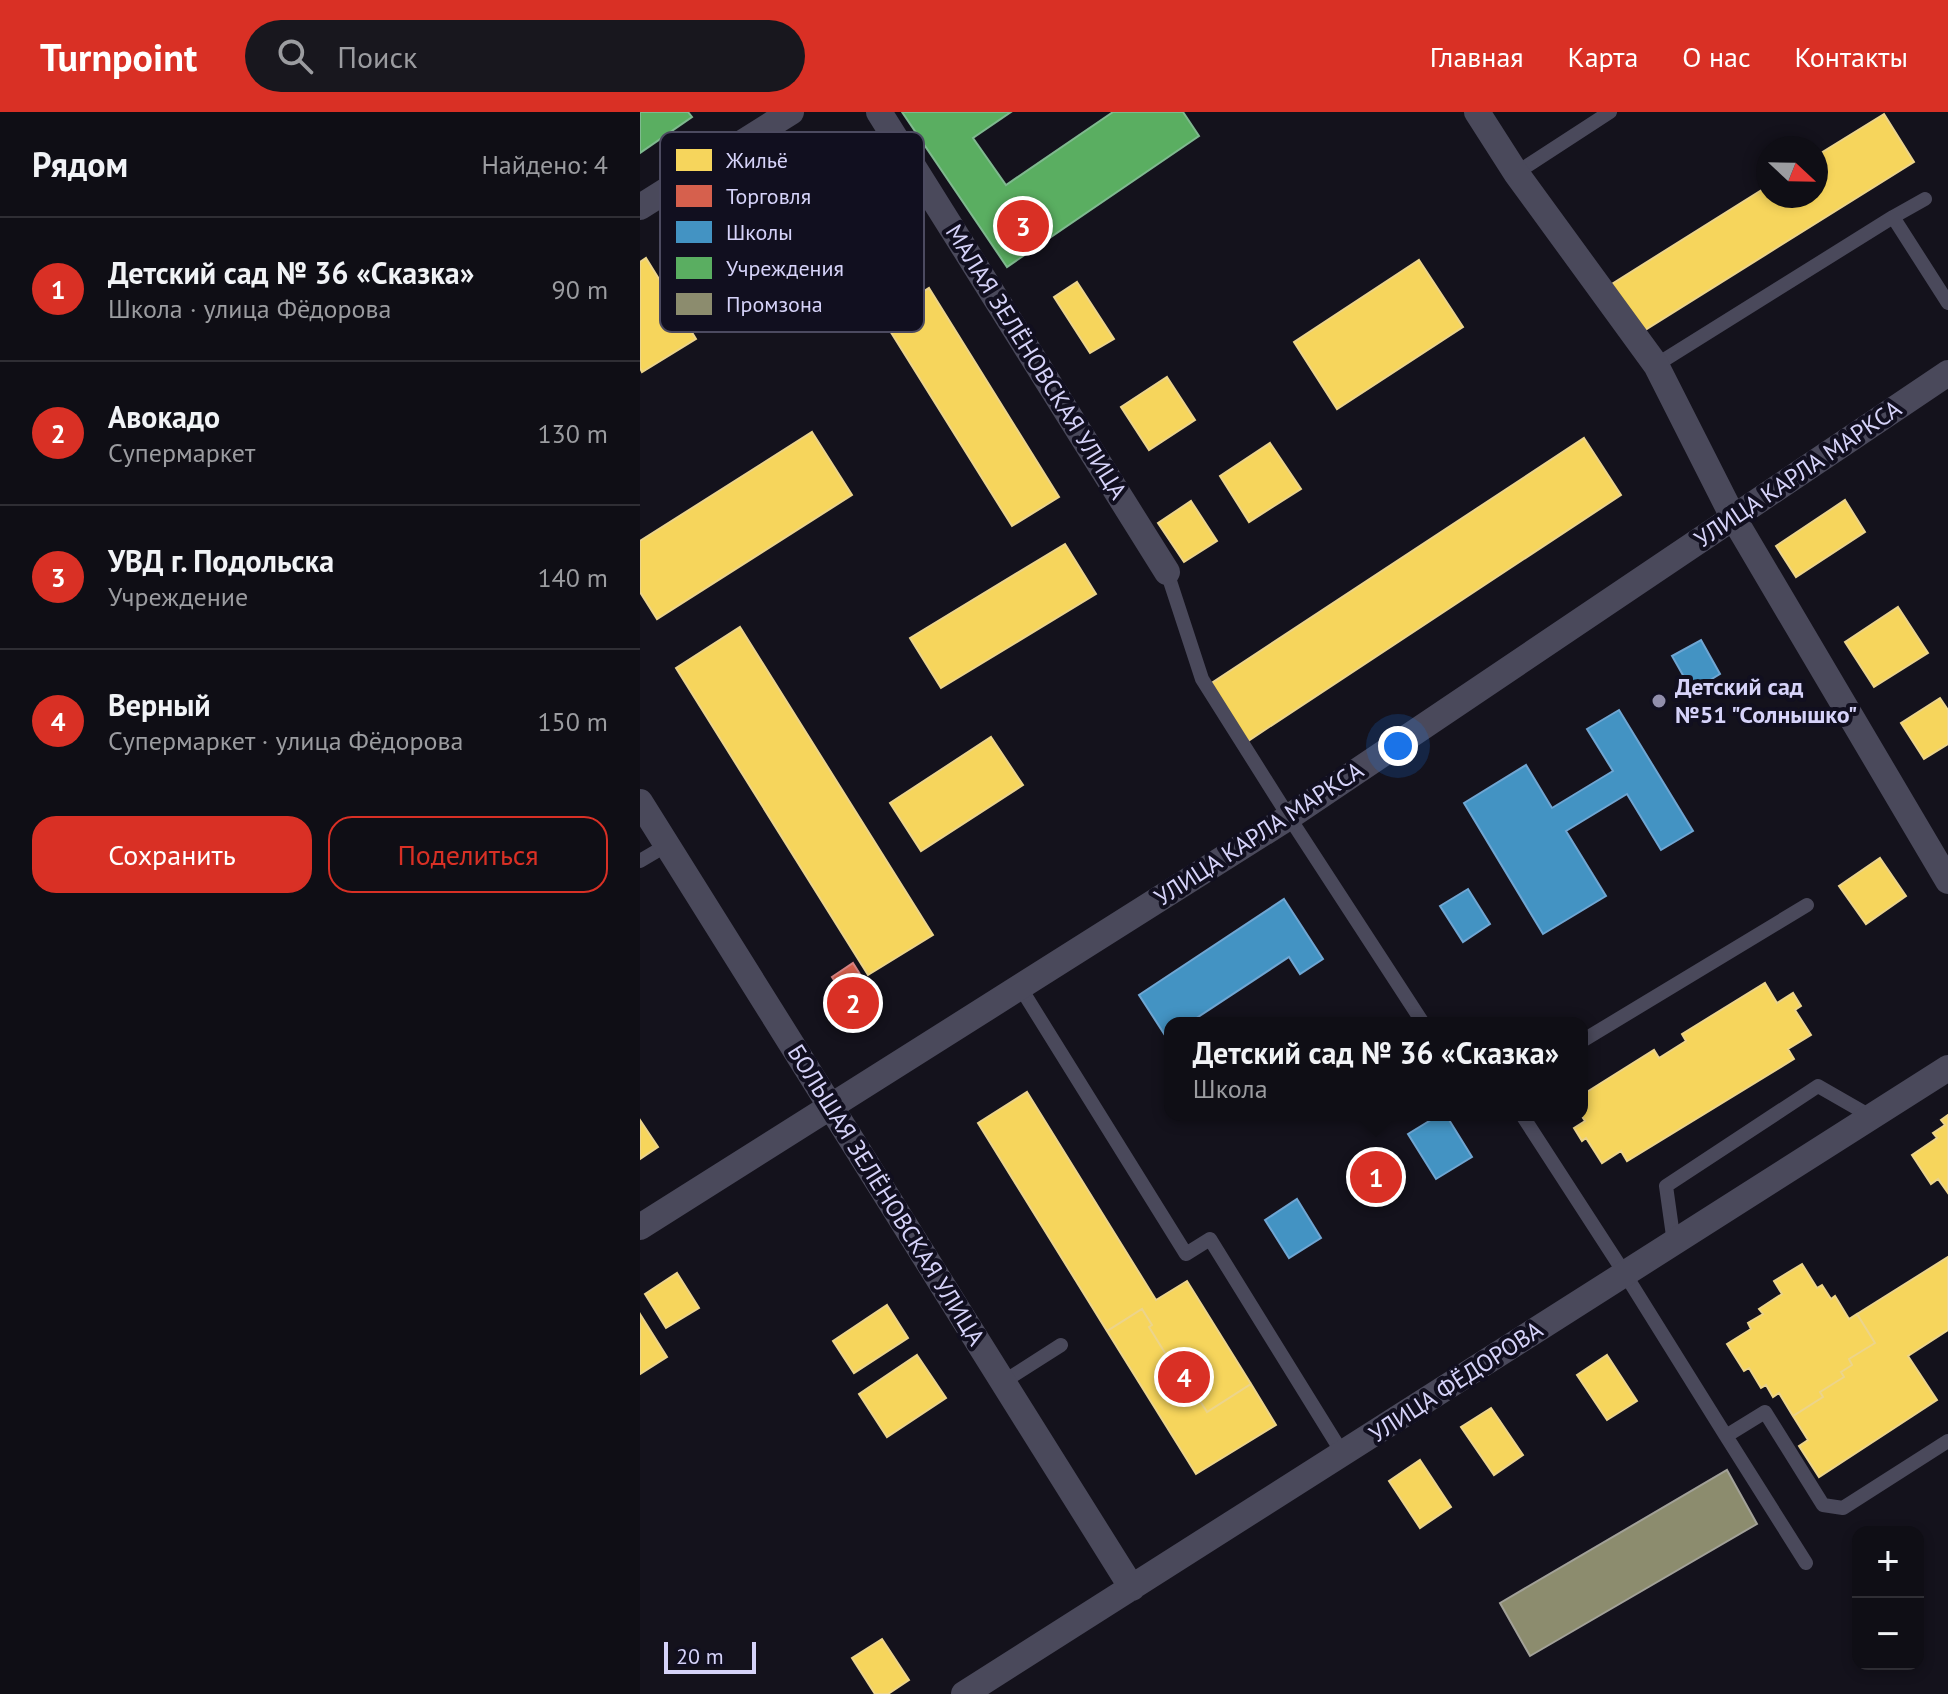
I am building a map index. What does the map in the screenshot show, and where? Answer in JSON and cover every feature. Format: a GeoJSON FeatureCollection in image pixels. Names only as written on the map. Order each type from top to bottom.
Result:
{"type":"FeatureCollection","features":[{"type":"Feature","properties":{"kind":"street"},"geometry":{"type":"LineString","coordinates":[[759,132],[791,112]]}},
{"type":"Feature","properties":{"kind":"street","name":"МАЛАЯ ЗЕЛЁНОВСКАЯ УЛИЦА"},"geometry":{"type":"LineString","coordinates":[[879,112],[892,132]]}},
{"type":"Feature","properties":{"kind":"street"},"geometry":{"type":"LineString","coordinates":[[1477,112],[1516,173],[1656,365],[1733,517],[1948,881]]}},
{"type":"Feature","properties":{"kind":"street","name":"МАЛАЯ ЗЕЛЁНОВСКАЯ УЛИЦА"},"geometry":{"type":"LineString","coordinates":[[924,184],[1167,572]]}},
{"type":"Feature","properties":{"kind":"street"},"geometry":{"type":"LineString","coordinates":[[640,207],[660,194]]}},
{"type":"Feature","properties":{"kind":"street","name":"УЛИЦА КАРЛА МАРКСА"},"geometry":{"type":"LineString","coordinates":[[640,1227],[1289,817],[1948,373]]}},
{"type":"Feature","properties":{"kind":"street","name":"БОЛЬШАЯ ЗЕЛЁНОВСКАЯ УЛИЦА"},"geometry":{"type":"LineString","coordinates":[[640,802],[654,837],[830,1107],[1132,1588]]}},
{"type":"Feature","properties":{"kind":"street","name":"УЛИЦА ФЁДОРОВА"},"geometry":{"type":"LineString","coordinates":[[964,1694],[1948,1068]]}},
{"type":"Feature","properties":{"kind":"lane"},"geometry":{"type":"LineString","coordinates":[[1516,173],[1610,112]]}},
{"type":"Feature","properties":{"kind":"lane"},"geometry":{"type":"LineString","coordinates":[[1656,365],[1925,199]]}},
{"type":"Feature","properties":{"kind":"lane"},"geometry":{"type":"LineString","coordinates":[[1893,217],[1948,303]]}},
{"type":"Feature","properties":{"kind":"lane"},"geometry":{"type":"LineString","coordinates":[[1167,572],[1202,679],[1419,1017]]}},
{"type":"Feature","properties":{"kind":"lane"},"geometry":{"type":"LineString","coordinates":[[640,861],[654,837]]}},
{"type":"Feature","properties":{"kind":"lane"},"geometry":{"type":"LineString","coordinates":[[1588,1037],[1807,905]]}},
{"type":"Feature","properties":{"kind":"lane"},"geometry":{"type":"LineString","coordinates":[[1020,987],[1186,1254],[1210,1239],[1343,1454]]}},
{"type":"Feature","properties":{"kind":"lane"},"geometry":{"type":"LineString","coordinates":[[1674,1243],[1666,1186],[1818,1086],[1872,1117]]}},
{"type":"Feature","properties":{"kind":"lane"},"geometry":{"type":"LineString","coordinates":[[1526,1121],[1806,1563]]}},
{"type":"Feature","properties":{"kind":"lane"},"geometry":{"type":"LineString","coordinates":[[1003,1382],[1061,1345]]}},
{"type":"Feature","properties":{"kind":"lane"},"geometry":{"type":"LineString","coordinates":[[1726,1436],[1765,1412],[1823,1505],[1843,1508],[1948,1441]]}},
{"type":"Feature","properties":{"kind":"building: Жильё"},"geometry":{"type":"Polygon","coordinates":[[[1884,114],[1914,162],[1637,335],[1607,287],[1756,194],[1756,208],[1828,208],[1828,149],[1884,114]]]}},
{"type":"Feature","properties":{"kind":"building: Жильё"},"geometry":{"type":"Polygon","coordinates":[[[646,258],[660,281],[660,332],[692,332],[696,339],[642,372],[640,368],[640,262],[646,258]]]}},
{"type":"Feature","properties":{"kind":"building: Жильё"},"geometry":{"type":"Polygon","coordinates":[[[1419,260],[1463,327],[1337,409],[1294,342],[1419,260]]]}},
{"type":"Feature","properties":{"kind":"building: Жильё"},"geometry":{"type":"Polygon","coordinates":[[[1077,282],[1114,339],[1090,353],[1054,297],[1077,282]]]}},
{"type":"Feature","properties":{"kind":"building: Жильё"},"geometry":{"type":"Polygon","coordinates":[[[929,288],[1059,497],[1012,526],[891,332],[924,332],[924,291],[929,288]]]}},
{"type":"Feature","properties":{"kind":"building: Жильё"},"geometry":{"type":"Polygon","coordinates":[[[1167,377],[1195,420],[1149,450],[1121,407],[1167,377]]]}},
{"type":"Feature","properties":{"kind":"building: Жильё"},"geometry":{"type":"Polygon","coordinates":[[[812,432],[852,495],[657,619],[640,592],[640,541],[812,432]]]}},
{"type":"Feature","properties":{"kind":"building: Жильё"},"geometry":{"type":"Polygon","coordinates":[[[1584,438],[1621,495],[1248,741],[1210,684],[1584,438]]]}},
{"type":"Feature","properties":{"kind":"building: Жильё"},"geometry":{"type":"Polygon","coordinates":[[[1270,443],[1301,489],[1249,522],[1220,476],[1270,443]]]}},
{"type":"Feature","properties":{"kind":"building: Жильё"},"geometry":{"type":"Polygon","coordinates":[[[1845,500],[1865,532],[1796,577],[1776,546],[1845,500]]]}},
{"type":"Feature","properties":{"kind":"building: Жильё"},"geometry":{"type":"Polygon","coordinates":[[[1191,501],[1217,541],[1184,562],[1158,523],[1191,501]]]}},
{"type":"Feature","properties":{"kind":"building: Жильё"},"geometry":{"type":"Polygon","coordinates":[[[1065,544],[1096,594],[941,688],[910,638],[1065,544]]]}},
{"type":"Feature","properties":{"kind":"building: Жильё"},"geometry":{"type":"Polygon","coordinates":[[[1898,607],[1928,653],[1874,687],[1845,642],[1898,607]]]}},
{"type":"Feature","properties":{"kind":"building: Жильё"},"geometry":{"type":"Polygon","coordinates":[[[740,627],[933,935],[868,975],[676,668],[740,627]]]}},
{"type":"Feature","properties":{"kind":"building: Жильё"},"geometry":{"type":"Polygon","coordinates":[[[1940,698],[1948,710],[1948,744],[1924,759],[1901,723],[1940,698]]]}},
{"type":"Feature","properties":{"kind":"building: Жильё"},"geometry":{"type":"Polygon","coordinates":[[[991,737],[1023,785],[921,851],[890,803],[991,737]]]}},
{"type":"Feature","properties":{"kind":"building: Жильё"},"geometry":{"type":"Polygon","coordinates":[[[1880,858],[1906,896],[1866,924],[1839,886],[1880,858]]]}},
{"type":"Feature","properties":{"kind":"building: Жильё"},"geometry":{"type":"Polygon","coordinates":[[[1765,983],[1777,1003],[1793,993],[1801,1006],[1795,1010],[1811,1035],[1788,1049],[1794,1059],[1627,1161],[1621,1151],[1602,1163],[1586,1138],[1582,1141],[1574,1128],[1588,1121],[1588,1091],[1654,1050],[1659,1058],[1686,1041],[1682,1034],[1765,983]]]}},
{"type":"Feature","properties":{"kind":"building: Жильё"},"geometry":{"type":"Polygon","coordinates":[[[1027,1092],[1156,1300],[1187,1281],[1251,1384],[1207,1412],[1197,1396],[1193,1398],[1149,1327],[1152,1325],[1142,1309],[1107,1331],[978,1123],[1027,1092]]]}},
{"type":"Feature","properties":{"kind":"building: Жильё"},"geometry":{"type":"Polygon","coordinates":[[[1948,1115],[1948,1193],[1938,1179],[1931,1184],[1912,1155],[1937,1138],[1933,1133],[1945,1125],[1941,1120],[1948,1115]]]}},
{"type":"Feature","properties":{"kind":"building: Жильё"},"geometry":{"type":"Polygon","coordinates":[[[640,1120],[658,1147],[640,1159],[640,1120]]]}},
{"type":"Feature","properties":{"kind":"building: Жильё"},"geometry":{"type":"Polygon","coordinates":[[[1948,1257],[1948,1330],[1908,1356],[1937,1400],[1819,1477],[1799,1446],[1808,1440],[1793,1416],[1823,1397],[1820,1392],[1844,1377],[1841,1372],[1852,1365],[1849,1359],[1875,1343],[1857,1314],[1948,1257]]]}},
{"type":"Feature","properties":{"kind":"building: Жильё"},"geometry":{"type":"Polygon","coordinates":[[[1802,1264],[1817,1288],[1822,1285],[1831,1299],[1835,1296],[1849,1319],[1857,1314],[1875,1343],[1849,1359],[1852,1365],[1841,1372],[1844,1377],[1820,1392],[1823,1397],[1793,1416],[1779,1393],[1773,1397],[1766,1385],[1761,1388],[1749,1368],[1744,1371],[1727,1344],[1751,1329],[1748,1323],[1763,1314],[1759,1309],[1782,1294],[1774,1281],[1802,1264]]]}},
{"type":"Feature","properties":{"kind":"building: Жильё"},"geometry":{"type":"Polygon","coordinates":[[[677,1273],[699,1308],[666,1328],[645,1294],[677,1273]]]}},
{"type":"Feature","properties":{"kind":"building: Жильё"},"geometry":{"type":"Polygon","coordinates":[[[887,1305],[908,1338],[854,1373],[833,1341],[887,1305]]]}},
{"type":"Feature","properties":{"kind":"building: Жильё"},"geometry":{"type":"Polygon","coordinates":[[[1142,1309],[1152,1325],[1149,1327],[1193,1398],[1197,1396],[1207,1412],[1251,1384],[1276,1425],[1196,1474],[1107,1331],[1142,1309]]]}},
{"type":"Feature","properties":{"kind":"building: Жильё"},"geometry":{"type":"Polygon","coordinates":[[[640,1314],[667,1357],[640,1374],[640,1314]]]}},
{"type":"Feature","properties":{"kind":"building: Жильё"},"geometry":{"type":"Polygon","coordinates":[[[917,1355],[946,1398],[887,1437],[859,1394],[917,1355]]]}},
{"type":"Feature","properties":{"kind":"building: Жильё"},"geometry":{"type":"Polygon","coordinates":[[[1607,1355],[1637,1401],[1607,1420],[1577,1375],[1607,1355]]]}},
{"type":"Feature","properties":{"kind":"building: Жильё"},"geometry":{"type":"Polygon","coordinates":[[[1491,1408],[1523,1455],[1494,1475],[1461,1427],[1491,1408]]]}},
{"type":"Feature","properties":{"kind":"building: Жильё"},"geometry":{"type":"Polygon","coordinates":[[[1420,1460],[1451,1507],[1420,1528],[1389,1481],[1420,1460]]]}},
{"type":"Feature","properties":{"kind":"building: Жильё"},"geometry":{"type":"Polygon","coordinates":[[[882,1639],[909,1680],[888,1694],[875,1694],[852,1658],[882,1639]]]}},
{"type":"Feature","properties":{"kind":"building: Торговля"},"geometry":{"type":"Polygon","coordinates":[[[853,963],[873,995],[852,1008],[832,977],[853,963]]]}},
{"type":"Feature","properties":{"kind":"building: Школы"},"geometry":{"type":"Polygon","coordinates":[[[1701,640],[1720,674],[1692,691],[1672,656],[1701,640]]]}},
{"type":"Feature","properties":{"kind":"building: Школы"},"geometry":{"type":"Polygon","coordinates":[[[1619,710],[1693,831],[1661,850],[1627,794],[1566,831],[1606,896],[1543,934],[1464,803],[1526,765],[1552,808],[1613,771],[1587,729],[1619,710]]]}},
{"type":"Feature","properties":{"kind":"building: Школы"},"geometry":{"type":"Polygon","coordinates":[[[1468,889],[1490,924],[1463,942],[1440,906],[1468,889]]]}},
{"type":"Feature","properties":{"kind":"building: Школы"},"geometry":{"type":"Polygon","coordinates":[[[1284,899],[1323,959],[1300,974],[1289,957],[1198,1017],[1164,1017],[1164,1034],[1139,995],[1284,899]]]}},
{"type":"Feature","properties":{"kind":"building: Школы"},"geometry":{"type":"Polygon","coordinates":[[[1429,1121],[1450,1121],[1472,1157],[1436,1179],[1408,1134],[1429,1121]]]}},
{"type":"Feature","properties":{"kind":"building: Школы"},"geometry":{"type":"Polygon","coordinates":[[[1297,1199],[1321,1238],[1289,1258],[1265,1220],[1297,1199]]]}},
{"type":"Feature","properties":{"kind":"building: Учреждения"},"geometry":{"type":"Polygon","coordinates":[[[640,112],[688,112],[692,117],[670,132],[660,132],[660,139],[640,153],[640,112]]]}},
{"type":"Feature","properties":{"kind":"building: Учреждения"},"geometry":{"type":"Polygon","coordinates":[[[902,112],[1011,112],[973,138],[1006,185],[1113,112],[1183,112],[1199,136],[1007,267],[924,144],[924,132],[916,132],[902,112]]]}},
{"type":"Feature","properties":{"kind":"building: Промзона"},"geometry":{"type":"Polygon","coordinates":[[[1727,1470],[1757,1524],[1530,1656],[1500,1603],[1727,1470]]]}},
{"type":"Feature","properties":{"kind":"place","name":"УВД г. Подольска"},"geometry":{"type":"Point","coordinates":[1023,226]}},
{"type":"Feature","properties":{"kind":"place","name":"Детский сад №51 \"Солнышко\""},"geometry":{"type":"Point","coordinates":[1659,701]}},
{"type":"Feature","properties":{"kind":"place","name":"Авокадо"},"geometry":{"type":"Point","coordinates":[853,1003]}},
{"type":"Feature","properties":{"kind":"place","name":"Детский сад № 36 «Сказка»"},"geometry":{"type":"Point","coordinates":[1376,1177]}},
{"type":"Feature","properties":{"kind":"place","name":"Верный"},"geometry":{"type":"Point","coordinates":[1184,1377]}}]}
